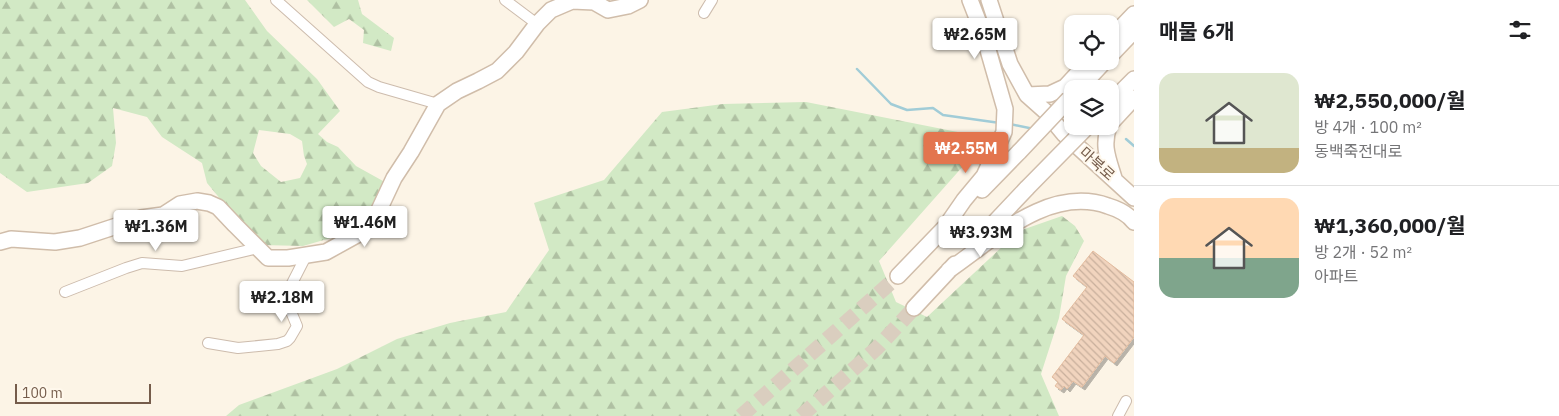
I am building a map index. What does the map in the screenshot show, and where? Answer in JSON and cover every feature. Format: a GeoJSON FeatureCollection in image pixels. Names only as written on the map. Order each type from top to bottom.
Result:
{"type":"FeatureCollection","features":[{"type":"Feature","properties":{"kind":"main road"},"geometry":{"type":"LineString","coordinates":[[0,242],[11,240],[55,242],[80,238],[141,218],[163,215],[180,204],[197,201],[218,207],[268,258],[288,258],[326,252],[364,231],[379,210],[394,178],[438,104],[456,90],[478,82],[497,71],[516,52],[551,10],[572,0],[594,2],[608,10],[628,6],[640,0]]}},
{"type":"Feature","properties":{"kind":"main road"},"geometry":{"type":"LineString","coordinates":[[946,226],[984,176],[1004,132],[1004,109],[984,36],[970,0]]}},
{"type":"Feature","properties":{"kind":"main road","name":"마북로"},"geometry":{"type":"LineString","coordinates":[[989,0],[1010,64],[1027,95],[1045,111],[1064,134],[1134,198]]}},
{"type":"Feature","properties":{"kind":"main road"},"geometry":{"type":"LineString","coordinates":[[1119,30],[1134,14]]}},
{"type":"Feature","properties":{"kind":"main road"},"geometry":{"type":"LineString","coordinates":[[1119,47],[1134,32]]}},
{"type":"Feature","properties":{"kind":"main road"},"geometry":{"type":"LineString","coordinates":[[1084,80],[1095,70]]}},
{"type":"Feature","properties":{"kind":"main road"},"geometry":{"type":"LineString","coordinates":[[1119,94],[1134,79]]}},
{"type":"Feature","properties":{"kind":"main road"},"geometry":{"type":"LineString","coordinates":[[1027,95],[1064,93]]}},
{"type":"Feature","properties":{"kind":"main road"},"geometry":{"type":"LineString","coordinates":[[1045,111],[1064,97]]}},
{"type":"Feature","properties":{"kind":"main road"},"geometry":{"type":"LineString","coordinates":[[1119,114],[1134,98]]}},
{"type":"Feature","properties":{"kind":"main road"},"geometry":{"type":"LineString","coordinates":[[898,276],[1019,152],[1064,100]]}},
{"type":"Feature","properties":{"kind":"main road"},"geometry":{"type":"LineString","coordinates":[[914,308],[1079,135]]}},
{"type":"Feature","properties":{"kind":"main road"},"geometry":{"type":"LineString","coordinates":[[1084,151],[1099,135]]}},
{"type":"Feature","properties":{"kind":"main road"},"geometry":{"type":"LineString","coordinates":[[1106,135],[1105,150],[1114,179]]}},
{"type":"Feature","properties":{"kind":"main road"},"geometry":{"type":"LineString","coordinates":[[949,270],[1001,232],[1026,217],[1063,203],[1080,200],[1097,202],[1116,209],[1134,222]]}},
{"type":"Feature","properties":{"kind":"street"},"geometry":{"type":"LineString","coordinates":[[276,0],[368,82],[438,104]]}},
{"type":"Feature","properties":{"kind":"street"},"geometry":{"type":"LineString","coordinates":[[505,0],[538,24]]}},
{"type":"Feature","properties":{"kind":"street"},"geometry":{"type":"LineString","coordinates":[[704,12],[712,0]]}},
{"type":"Feature","properties":{"kind":"street"},"geometry":{"type":"LineString","coordinates":[[65,292],[142,263],[182,266],[258,248]]}},
{"type":"Feature","properties":{"kind":"street"},"geometry":{"type":"LineString","coordinates":[[208,342],[238,348],[278,344],[287,341],[293,335],[297,326],[285,297],[306,256]]}},
{"type":"Feature","properties":{"kind":"street"},"geometry":{"type":"LineString","coordinates":[[1118,416],[1126,402]]}},
{"type":"Feature","properties":{"kind":"green space"},"geometry":{"type":"Polygon","coordinates":[[[0,0],[245,0],[267,31],[317,79],[340,111],[318,134],[327,142],[338,147],[356,166],[383,181],[384,189],[376,204],[341,235],[303,246],[262,245],[246,230],[207,183],[202,163],[162,137],[147,117],[113,108],[116,143],[112,166],[88,183],[27,192],[0,173],[0,0]],[[259,130],[253,153],[261,166],[281,182],[300,178],[307,164],[302,141],[290,134],[259,130]]]}},
{"type":"Feature","properties":{"kind":"green space"},"geometry":{"type":"Polygon","coordinates":[[[307,0],[358,0],[362,14],[394,38],[391,51],[363,43],[364,30],[349,19],[334,27],[307,0]]]}},
{"type":"Feature","properties":{"kind":"green space"},"geometry":{"type":"Polygon","coordinates":[[[806,102],[988,138],[879,261],[896,302],[927,317],[1019,231],[1062,216],[1075,226],[1084,241],[1066,276],[1059,318],[1041,374],[1059,416],[226,416],[239,405],[337,369],[397,339],[450,323],[506,312],[549,250],[534,203],[604,180],[662,112],[723,104],[806,102]]]}},
{"type":"Feature","properties":{"kind":"building"},"geometry":{"type":"Polygon","coordinates":[[[1093,251],[1134,282],[1134,337],[1114,363],[1105,356],[1082,387],[1073,381],[1067,389],[1064,386],[1061,390],[1055,386],[1058,382],[1052,377],[1084,335],[1062,319],[1087,287],[1073,276],[1093,251]]]}},
{"type":"Feature","properties":{"kind":"waterway"},"geometry":{"type":"LineString","coordinates":[[857,69],[891,104],[907,110],[933,108],[943,115],[1000,123]]}},
{"type":"Feature","properties":{"kind":"waterway"},"geometry":{"type":"LineString","coordinates":[[1010,124],[1034,129]]}},
{"type":"Feature","properties":{"kind":"waterway"},"geometry":{"type":"LineString","coordinates":[[1126,139],[1134,146]]}},
{"type":"Feature","properties":{"kind":"tunnel"},"geometry":{"type":"LineString","coordinates":[[741,416],[898,276]]}},
{"type":"Feature","properties":{"kind":"tunnel"},"geometry":{"type":"LineString","coordinates":[[801,416],[877,348],[914,308]]}}]}
